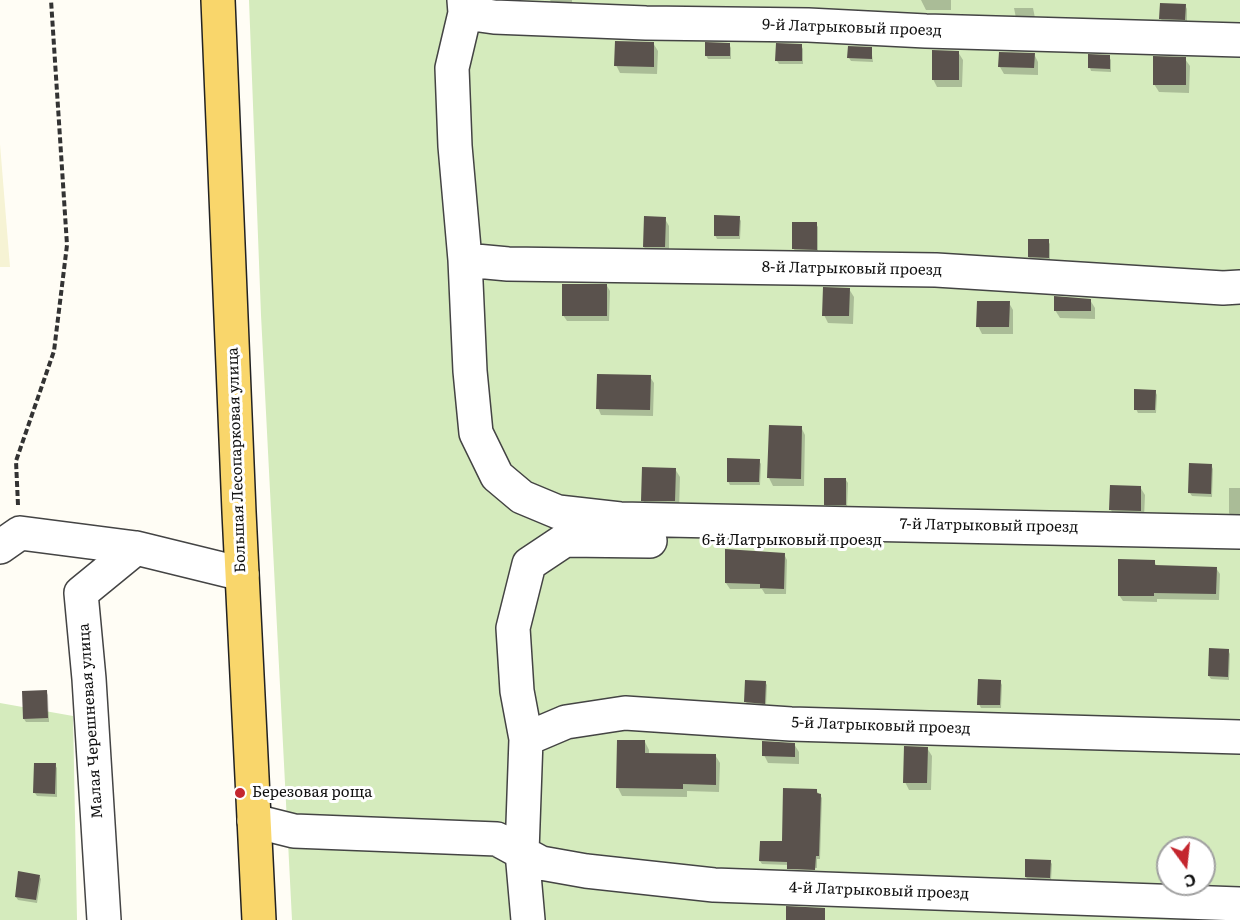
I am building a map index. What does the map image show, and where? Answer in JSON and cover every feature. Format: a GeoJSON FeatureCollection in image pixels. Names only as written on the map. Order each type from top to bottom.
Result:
{"type":"FeatureCollection","features":[{"type":"Feature","properties":{"kind":"main road","name":"Большая Лесопарковая улица"},"geometry":{"type":"LineString","coordinates":[[218,0],[259,920]]}},
{"type":"Feature","properties":{"kind":"street","name":"9-й Латрыковый проезд"},"geometry":{"type":"LineString","coordinates":[[464,7],[494,17],[1240,40]]}},
{"type":"Feature","properties":{"kind":"street","name":"7-й Латрыковый проезд"},"geometry":{"type":"LineString","coordinates":[[464,7],[452,68],[455,146],[476,433],[497,476],[522,497],[558,512],[620,519],[1240,532]]}},
{"type":"Feature","properties":{"kind":"street","name":"8-й Латрыковый проезд"},"geometry":{"type":"LineString","coordinates":[[465,260],[508,264],[936,270],[1223,288],[1240,287]]}},
{"type":"Feature","properties":{"kind":"street"},"geometry":{"type":"LineString","coordinates":[[10,540],[136,548],[242,574]]}},
{"type":"Feature","properties":{"kind":"street","name":"6-й Латрыковый проезд"},"geometry":{"type":"LineString","coordinates":[[528,920],[522,852],[526,739],[517,691],[513,628],[529,564],[565,540],[945,540],[1240,552]]}},
{"type":"Feature","properties":{"kind":"street","name":"Малая Черешневая улица"},"geometry":{"type":"LineString","coordinates":[[104,920],[89,679],[81,593],[136,548]]}},
{"type":"Feature","properties":{"kind":"street","name":"5-й Латрыковый проезд"},"geometry":{"type":"LineString","coordinates":[[526,739],[566,722],[625,713],[791,724],[1240,737]]}},
{"type":"Feature","properties":{"kind":"street","name":"4-й Латрыковый проезд"},"geometry":{"type":"LineString","coordinates":[[254,821],[294,831],[497,839],[541,863],[586,871],[714,885],[1240,904]]}},
{"type":"Feature","properties":{"kind":"path"},"geometry":{"type":"LineString","coordinates":[[10,540],[16,461],[54,351],[67,244],[51,0]]}},
{"type":"Feature","properties":{"kind":"shaded area"},"geometry":{"type":"Polygon","coordinates":[[[0,144],[10,267],[0,267],[0,144]]]}},
{"type":"Feature","properties":{"kind":"green space"},"geometry":{"type":"Polygon","coordinates":[[[249,0],[1240,0],[1240,920],[292,920],[261,315],[249,0]]]}},
{"type":"Feature","properties":{"kind":"green space"},"geometry":{"type":"Polygon","coordinates":[[[0,703],[73,716],[77,920],[0,920],[0,703]]]}},
{"type":"Feature","properties":{"kind":"building"},"geometry":{"type":"Polygon","coordinates":[[[1160,3],[1186,4],[1185,20],[1159,19],[1160,3]]]}},
{"type":"Feature","properties":{"kind":"building"},"geometry":{"type":"Polygon","coordinates":[[[615,41],[654,42],[654,67],[614,66],[615,41]]]}},
{"type":"Feature","properties":{"kind":"building"},"geometry":{"type":"Polygon","coordinates":[[[705,42],[730,43],[730,56],[705,56],[705,42]]]}},
{"type":"Feature","properties":{"kind":"building"},"geometry":{"type":"Polygon","coordinates":[[[776,43],[802,44],[802,61],[775,61],[776,43]]]}},
{"type":"Feature","properties":{"kind":"building"},"geometry":{"type":"Polygon","coordinates":[[[848,46],[872,47],[872,59],[847,58],[848,46]]]}},
{"type":"Feature","properties":{"kind":"building"},"geometry":{"type":"Polygon","coordinates":[[[932,50],[959,51],[959,80],[932,80],[932,50]]]}},
{"type":"Feature","properties":{"kind":"building"},"geometry":{"type":"Polygon","coordinates":[[[999,52],[1035,53],[1034,68],[998,67],[999,52]]]}},
{"type":"Feature","properties":{"kind":"building"},"geometry":{"type":"Polygon","coordinates":[[[1088,54],[1110,55],[1110,69],[1088,68],[1088,54]]]}},
{"type":"Feature","properties":{"kind":"building"},"geometry":{"type":"Polygon","coordinates":[[[1153,56],[1186,57],[1186,85],[1153,85],[1153,56]]]}},
{"type":"Feature","properties":{"kind":"building"},"geometry":{"type":"Polygon","coordinates":[[[714,215],[740,216],[739,236],[714,236],[714,215]]]}},
{"type":"Feature","properties":{"kind":"building"},"geometry":{"type":"Polygon","coordinates":[[[644,216],[666,217],[665,247],[643,247],[644,216]]]}},
{"type":"Feature","properties":{"kind":"building"},"geometry":{"type":"Polygon","coordinates":[[[792,222],[817,222],[817,250],[792,249],[792,222]]]}},
{"type":"Feature","properties":{"kind":"building"},"geometry":{"type":"Polygon","coordinates":[[[1028,239],[1049,239],[1049,258],[1028,257],[1028,239]]]}},
{"type":"Feature","properties":{"kind":"building"},"geometry":{"type":"Polygon","coordinates":[[[562,284],[607,284],[607,316],[562,316],[562,284]]]}},
{"type":"Feature","properties":{"kind":"building"},"geometry":{"type":"Polygon","coordinates":[[[823,287],[850,288],[849,316],[822,316],[823,287]]]}},
{"type":"Feature","properties":{"kind":"building"},"geometry":{"type":"Polygon","coordinates":[[[1054,296],[1091,299],[1091,311],[1054,311],[1054,296]]]}},
{"type":"Feature","properties":{"kind":"building"},"geometry":{"type":"Polygon","coordinates":[[[977,301],[1010,301],[1009,327],[976,327],[977,301]]]}},
{"type":"Feature","properties":{"kind":"building"},"geometry":{"type":"Polygon","coordinates":[[[597,374],[651,375],[650,410],[596,409],[597,374]]]}},
{"type":"Feature","properties":{"kind":"building"},"geometry":{"type":"Polygon","coordinates":[[[1134,389],[1156,390],[1155,410],[1134,410],[1134,389]]]}},
{"type":"Feature","properties":{"kind":"building"},"geometry":{"type":"Polygon","coordinates":[[[769,425],[802,426],[801,479],[767,478],[769,425]]]}},
{"type":"Feature","properties":{"kind":"building"},"geometry":{"type":"Polygon","coordinates":[[[727,458],[760,459],[759,482],[727,482],[727,458]]]}},
{"type":"Feature","properties":{"kind":"building"},"geometry":{"type":"Polygon","coordinates":[[[1189,463],[1212,464],[1211,494],[1188,493],[1189,463]]]}},
{"type":"Feature","properties":{"kind":"building"},"geometry":{"type":"Polygon","coordinates":[[[642,467],[676,468],[675,501],[641,501],[642,467]]]}},
{"type":"Feature","properties":{"kind":"building"},"geometry":{"type":"Polygon","coordinates":[[[824,478],[846,478],[846,505],[824,505],[824,478]]]}},
{"type":"Feature","properties":{"kind":"building"},"geometry":{"type":"Polygon","coordinates":[[[1110,485],[1141,486],[1141,511],[1109,510],[1110,485]]]}},
{"type":"Feature","properties":{"kind":"building"},"geometry":{"type":"Polygon","coordinates":[[[725,549],[785,553],[784,589],[760,588],[760,584],[725,583],[725,549]]]}},
{"type":"Feature","properties":{"kind":"building"},"geometry":{"type":"Polygon","coordinates":[[[1118,559],[1155,560],[1155,565],[1217,567],[1216,594],[1154,593],[1154,596],[1118,596],[1118,559]]]}},
{"type":"Feature","properties":{"kind":"building"},"geometry":{"type":"Polygon","coordinates":[[[1209,648],[1229,649],[1228,677],[1208,676],[1209,648]]]}},
{"type":"Feature","properties":{"kind":"building"},"geometry":{"type":"Polygon","coordinates":[[[978,679],[1001,680],[1000,705],[977,705],[978,679]]]}},
{"type":"Feature","properties":{"kind":"building"},"geometry":{"type":"Polygon","coordinates":[[[745,680],[766,681],[765,704],[744,702],[745,680]]]}},
{"type":"Feature","properties":{"kind":"building"},"geometry":{"type":"Polygon","coordinates":[[[47,690],[48,718],[23,719],[22,691],[47,690]]]}},
{"type":"Feature","properties":{"kind":"building"},"geometry":{"type":"Polygon","coordinates":[[[617,740],[645,740],[645,753],[716,754],[716,785],[683,784],[683,789],[616,788],[617,740]]]}},
{"type":"Feature","properties":{"kind":"building"},"geometry":{"type":"Polygon","coordinates":[[[762,741],[795,743],[795,757],[762,756],[762,741]]]}},
{"type":"Feature","properties":{"kind":"building"},"geometry":{"type":"Polygon","coordinates":[[[904,746],[928,747],[927,783],[903,783],[904,746]]]}},
{"type":"Feature","properties":{"kind":"building"},"geometry":{"type":"Polygon","coordinates":[[[34,763],[56,763],[55,794],[33,793],[34,763]]]}},
{"type":"Feature","properties":{"kind":"building"},"geometry":{"type":"Polygon","coordinates":[[[783,788],[817,789],[817,793],[821,794],[819,856],[816,856],[815,870],[787,869],[787,862],[759,861],[760,841],[782,841],[783,788]]]}},
{"type":"Feature","properties":{"kind":"building"},"geometry":{"type":"Polygon","coordinates":[[[1025,859],[1051,860],[1050,878],[1025,877],[1025,859]]]}},
{"type":"Feature","properties":{"kind":"building"},"geometry":{"type":"Polygon","coordinates":[[[18,871],[40,875],[36,900],[15,897],[18,871]]]}},
{"type":"Feature","properties":{"kind":"building"},"geometry":{"type":"Polygon","coordinates":[[[786,906],[825,908],[825,920],[786,920],[786,906]]]}},
{"type":"Feature","properties":{"kind":"place","name":"Березовая роща"},"geometry":{"type":"Point","coordinates":[240,793]}}]}
